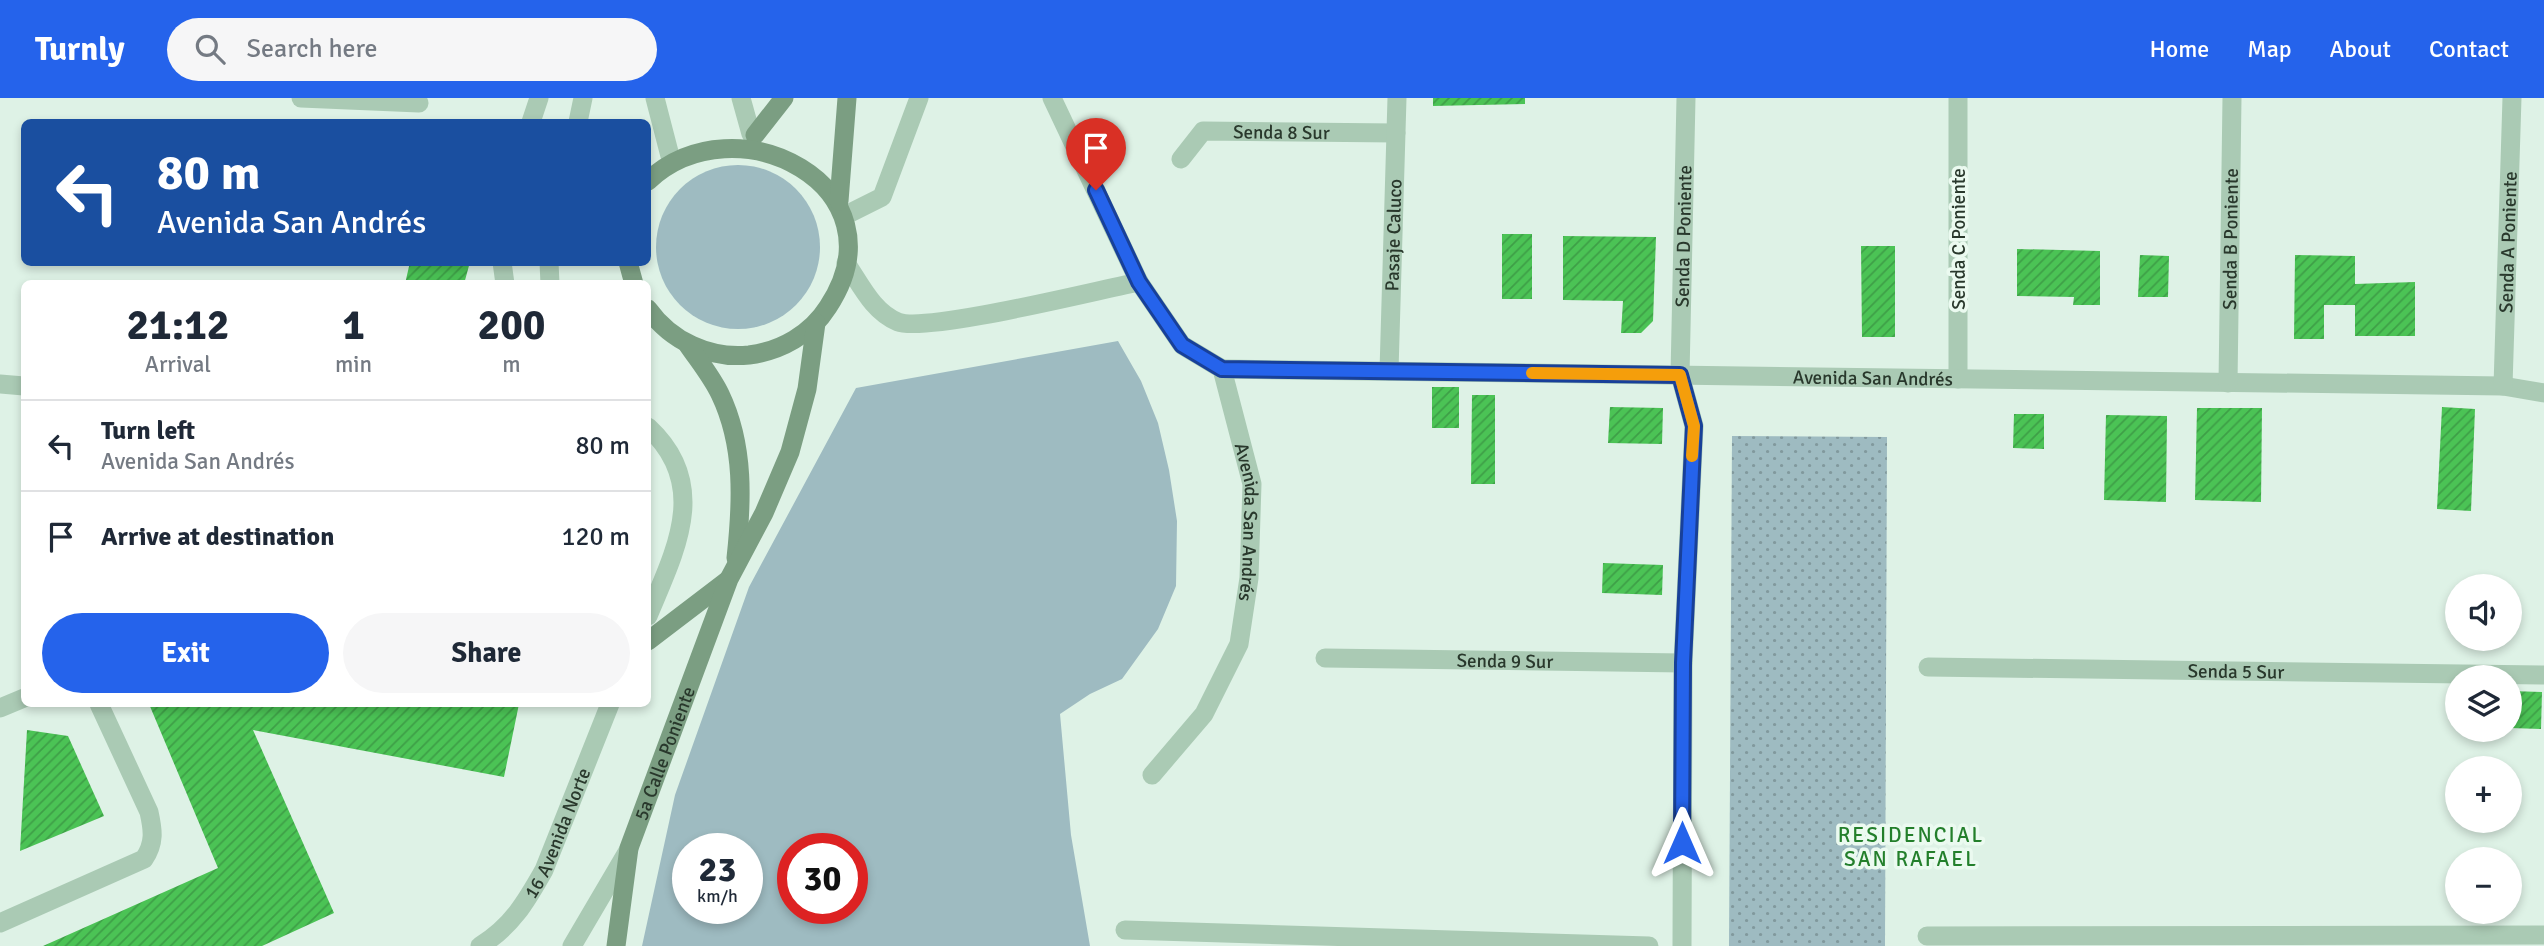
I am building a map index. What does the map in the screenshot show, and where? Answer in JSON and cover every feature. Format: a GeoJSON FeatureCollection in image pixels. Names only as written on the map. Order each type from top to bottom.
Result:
{"type":"FeatureCollection","features":[{"type":"Feature","properties":{"kind":"main road"},"geometry":{"type":"LineString","coordinates":[[753,134],[784,98]]}},
{"type":"Feature","properties":{"kind":"main road"},"geometry":{"type":"LineString","coordinates":[[651,313],[661,325],[688,345],[722,354],[757,354],[789,343],[816,323],[835,296],[846,263],[847,231],[842,208],[847,98]]}},
{"type":"Feature","properties":{"kind":"main road"},"geometry":{"type":"LineString","coordinates":[[651,178],[681,148],[705,138],[753,134],[779,141],[804,156],[824,176],[842,208]]}},
{"type":"Feature","properties":{"kind":"main road","name":"5a Calle Poniente"},"geometry":{"type":"LineString","coordinates":[[616,946],[629,848],[732,574],[764,513],[790,452],[807,389],[816,323]]}},
{"type":"Feature","properties":{"kind":"main road","name":"5a Calle Poniente"},"geometry":{"type":"LineString","coordinates":[[688,345],[720,395],[739,451],[741,510],[732,574]]}},
{"type":"Feature","properties":{"kind":"main road"},"geometry":{"type":"LineString","coordinates":[[651,640],[732,574]]}},
{"type":"Feature","properties":{"kind":"street"},"geometry":{"type":"LineString","coordinates":[[301,98],[419,103]]}},
{"type":"Feature","properties":{"kind":"street"},"geometry":{"type":"LineString","coordinates":[[532,119],[539,98]]}},
{"type":"Feature","properties":{"kind":"street"},"geometry":{"type":"LineString","coordinates":[[579,119],[583,98]]}},
{"type":"Feature","properties":{"kind":"street"},"geometry":{"type":"LineString","coordinates":[[655,98],[670,156]]}},
{"type":"Feature","properties":{"kind":"street"},"geometry":{"type":"LineString","coordinates":[[741,98],[753,134]]}},
{"type":"Feature","properties":{"kind":"street"},"geometry":{"type":"LineString","coordinates":[[842,208],[882,197],[919,98]]}},
{"type":"Feature","properties":{"kind":"street"},"geometry":{"type":"LineString","coordinates":[[1052,98],[1139,282],[1182,345],[1222,369]]}},
{"type":"Feature","properties":{"kind":"street","name":"Pasaje Caluco"},"geometry":{"type":"LineString","coordinates":[[1389,371],[1397,98]]}},
{"type":"Feature","properties":{"kind":"street","name":"Senda D Poniente"},"geometry":{"type":"LineString","coordinates":[[1682,946],[1683,663],[1694,426],[1680,375],[1686,98]]}},
{"type":"Feature","properties":{"kind":"street","name":"Senda C Poniente"},"geometry":{"type":"LineString","coordinates":[[1958,98],[1958,379]]}},
{"type":"Feature","properties":{"kind":"street","name":"Senda B Poniente"},"geometry":{"type":"LineString","coordinates":[[2228,383],[2232,98]]}},
{"type":"Feature","properties":{"kind":"street","name":"Senda A Poniente"},"geometry":{"type":"LineString","coordinates":[[2503,386],[2512,98]]}},
{"type":"Feature","properties":{"kind":"street","name":"Senda 8 Sur"},"geometry":{"type":"LineString","coordinates":[[1181,159],[1203,131],[1396,134]]}},
{"type":"Feature","properties":{"kind":"street"},"geometry":{"type":"LineString","coordinates":[[846,263],[878,311],[901,323],[945,322],[1139,282]]}},
{"type":"Feature","properties":{"kind":"street","name":"Avenida San Andrés"},"geometry":{"type":"LineString","coordinates":[[1152,775],[1204,714],[1239,644],[1249,578],[1252,484],[1222,369],[2503,386],[2523,387],[2544,393]]}},
{"type":"Feature","properties":{"kind":"street","name":"Avenida San Andrés"},"geometry":{"type":"LineString","coordinates":[[2523,387],[2544,383]]}},
{"type":"Feature","properties":{"kind":"street"},"geometry":{"type":"LineString","coordinates":[[0,384],[21,386]]}},
{"type":"Feature","properties":{"kind":"street"},"geometry":{"type":"LineString","coordinates":[[651,431],[666,449],[676,468],[682,505],[678,544],[651,609]]}},
{"type":"Feature","properties":{"kind":"street","name":"Senda 9 Sur"},"geometry":{"type":"LineString","coordinates":[[1325,658],[1683,663]]}},
{"type":"Feature","properties":{"kind":"street","name":"Senda 5 Sur"},"geometry":{"type":"LineString","coordinates":[[1928,667],[2544,675]]}},
{"type":"Feature","properties":{"kind":"street"},"geometry":{"type":"LineString","coordinates":[[0,708],[21,699]]}},
{"type":"Feature","properties":{"kind":"street"},"geometry":{"type":"LineString","coordinates":[[0,923],[144,859],[151,847],[153,831],[149,812],[100,707]]}},
{"type":"Feature","properties":{"kind":"street","name":"16 Avenida Norte"},"geometry":{"type":"LineString","coordinates":[[480,946],[501,933],[537,882],[609,707]]}},
{"type":"Feature","properties":{"kind":"street"},"geometry":{"type":"LineString","coordinates":[[572,946],[629,848]]}},
{"type":"Feature","properties":{"kind":"street"},"geometry":{"type":"LineString","coordinates":[[1125,930],[1649,946]]}},
{"type":"Feature","properties":{"kind":"street"},"geometry":{"type":"LineString","coordinates":[[1927,936],[2544,935]]}},
{"type":"Feature","properties":{"kind":"shaded area"},"geometry":{"type":"Polygon","coordinates":[[[738,165],[769,171],[796,189],[814,216],[820,247],[814,278],[796,305],[769,323],[738,329],[707,323],[680,305],[662,278],[656,247],[662,216],[680,189],[707,171],[738,165]]]}},
{"type":"Feature","properties":{"kind":"shaded area"},"geometry":{"type":"Polygon","coordinates":[[[1118,341],[1141,381],[1158,423],[1177,521],[1176,586],[1158,629],[1122,679],[1090,694],[1060,714],[1071,835],[1090,946],[642,946],[675,795],[749,587],[856,388],[1118,341]]]}},
{"type":"Feature","properties":{"kind":"shaded area"},"geometry":{"type":"Polygon","coordinates":[[[1732,436],[1887,437],[1885,946],[1729,946],[1732,436]]]}},
{"type":"Feature","properties":{"kind":"building"},"geometry":{"type":"Polygon","coordinates":[[[1433,98],[1525,98],[1525,104],[1433,106],[1433,98]]]}},
{"type":"Feature","properties":{"kind":"building"},"geometry":{"type":"Polygon","coordinates":[[[1502,234],[1532,234],[1532,299],[1502,299],[1502,234]]]}},
{"type":"Feature","properties":{"kind":"building"},"geometry":{"type":"Polygon","coordinates":[[[1563,236],[1656,237],[1653,321],[1641,333],[1621,333],[1623,301],[1563,300],[1563,236]]]}},
{"type":"Feature","properties":{"kind":"building"},"geometry":{"type":"Polygon","coordinates":[[[1861,246],[1895,246],[1895,337],[1862,337],[1861,246]]]}},
{"type":"Feature","properties":{"kind":"building"},"geometry":{"type":"Polygon","coordinates":[[[2017,249],[2100,251],[2100,305],[2073,305],[2074,297],[2017,296],[2017,249]]]}},
{"type":"Feature","properties":{"kind":"building"},"geometry":{"type":"Polygon","coordinates":[[[2140,255],[2169,256],[2168,297],[2138,297],[2140,255]]]}},
{"type":"Feature","properties":{"kind":"building"},"geometry":{"type":"Polygon","coordinates":[[[2295,255],[2355,256],[2355,284],[2415,282],[2415,336],[2355,336],[2355,305],[2324,305],[2324,339],[2294,339],[2295,255]]]}},
{"type":"Feature","properties":{"kind":"building"},"geometry":{"type":"Polygon","coordinates":[[[409,266],[469,266],[465,280],[406,280],[409,266]]]}},
{"type":"Feature","properties":{"kind":"building"},"geometry":{"type":"Polygon","coordinates":[[[1432,387],[1459,387],[1459,428],[1432,428],[1432,387]]]}},
{"type":"Feature","properties":{"kind":"building"},"geometry":{"type":"Polygon","coordinates":[[[1472,395],[1495,395],[1495,484],[1471,484],[1472,395]]]}},
{"type":"Feature","properties":{"kind":"building"},"geometry":{"type":"Polygon","coordinates":[[[1610,407],[1663,408],[1662,444],[1608,443],[1610,407]]]}},
{"type":"Feature","properties":{"kind":"building"},"geometry":{"type":"Polygon","coordinates":[[[2442,407],[2475,409],[2471,511],[2437,509],[2442,407]]]}},
{"type":"Feature","properties":{"kind":"building"},"geometry":{"type":"Polygon","coordinates":[[[2197,408],[2262,408],[2261,502],[2195,500],[2197,408]]]}},
{"type":"Feature","properties":{"kind":"building"},"geometry":{"type":"Polygon","coordinates":[[[2014,414],[2044,414],[2044,449],[2013,448],[2014,414]]]}},
{"type":"Feature","properties":{"kind":"building"},"geometry":{"type":"Polygon","coordinates":[[[2106,415],[2167,416],[2166,502],[2104,500],[2106,415]]]}},
{"type":"Feature","properties":{"kind":"building"},"geometry":{"type":"Polygon","coordinates":[[[1603,563],[1663,565],[1662,595],[1602,593],[1603,563]]]}},
{"type":"Feature","properties":{"kind":"building"},"geometry":{"type":"Polygon","coordinates":[[[2522,691],[2542,692],[2541,729],[2522,728],[2522,691]]]}},
{"type":"Feature","properties":{"kind":"building"},"geometry":{"type":"Polygon","coordinates":[[[150,707],[518,707],[504,777],[253,730],[334,913],[262,946],[43,946],[218,868],[150,707]]]}},
{"type":"Feature","properties":{"kind":"building"},"geometry":{"type":"Polygon","coordinates":[[[27,730],[68,736],[104,816],[20,851],[27,730]]]}},
{"type":"Feature","properties":{"kind":"slow traffic"},"geometry":{"type":"LineString","coordinates":[[1532,373],[1680,375],[1694,426],[1692,456]]}},
{"type":"Feature","properties":{"kind":"district","name":"RESIDENCIAL SAN RAFAEL"},"geometry":{"type":"Point","coordinates":[1911,847]}},
{"type":"Feature","properties":{"kind":"route"},"geometry":{"type":"LineString","coordinates":[[1096,190],[1139,282],[1182,345],[1222,369],[1680,375],[1694,426],[1683,663],[1682,843]]}}]}
